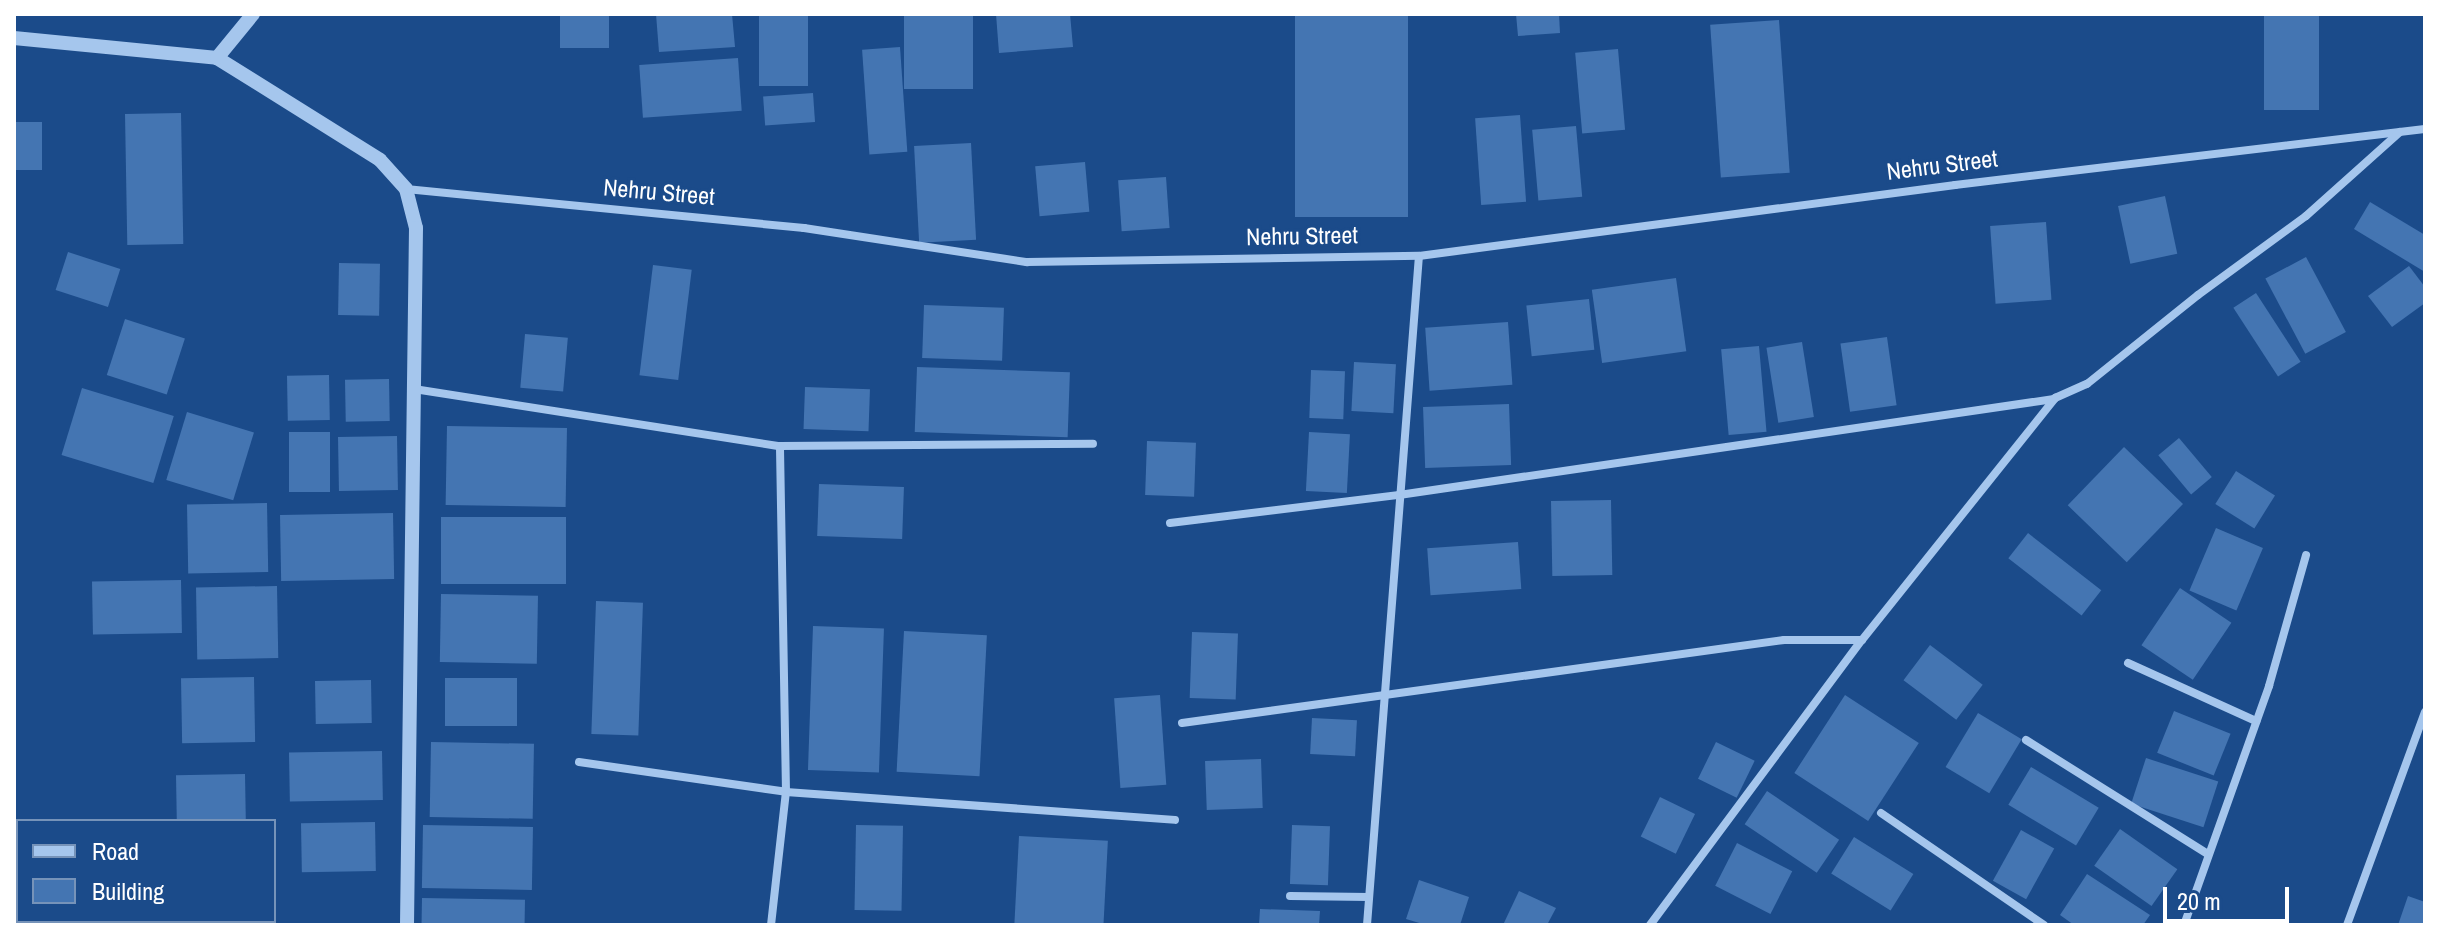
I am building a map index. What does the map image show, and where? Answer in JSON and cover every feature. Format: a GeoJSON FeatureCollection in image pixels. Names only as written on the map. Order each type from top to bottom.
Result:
{"type":"FeatureCollection","features":[{"type":"Feature","properties":{"kind":"street"},"geometry":{"type":"LineString","coordinates":[[217,58],[253,14]]}},
{"type":"Feature","properties":{"kind":"street"},"geometry":{"type":"LineString","coordinates":[[14,38],[217,58],[380,160],[406,189],[416,228],[407,925]]}},
{"type":"Feature","properties":{"kind":"street","name":"Nehru Street"},"geometry":{"type":"LineString","coordinates":[[406,189],[804,228],[1027,262],[1419,256],[1955,185],[2425,129]]}},
{"type":"Feature","properties":{"kind":"street"},"geometry":{"type":"LineString","coordinates":[[1170,523],[1399,495],[2055,398],[2087,384],[2198,295],[2306,216],[2400,132]]}},
{"type":"Feature","properties":{"kind":"street"},"geometry":{"type":"LineString","coordinates":[[1367,925],[1419,256]]}},
{"type":"Feature","properties":{"kind":"street"},"geometry":{"type":"LineString","coordinates":[[414,389],[780,446],[1093,444]]}},
{"type":"Feature","properties":{"kind":"street"},"geometry":{"type":"LineString","coordinates":[[1650,925],[1862,640],[2055,398]]}},
{"type":"Feature","properties":{"kind":"street"},"geometry":{"type":"LineString","coordinates":[[771,925],[786,792],[780,446]]}},
{"type":"Feature","properties":{"kind":"street"},"geometry":{"type":"LineString","coordinates":[[2184,925],[2256,721],[2306,555]]}},
{"type":"Feature","properties":{"kind":"street"},"geometry":{"type":"LineString","coordinates":[[1182,723],[1784,640],[1862,640]]}},
{"type":"Feature","properties":{"kind":"street"},"geometry":{"type":"LineString","coordinates":[[2128,663],[2256,721]]}},
{"type":"Feature","properties":{"kind":"street"},"geometry":{"type":"LineString","coordinates":[[2347,925],[2425,712]]}},
{"type":"Feature","properties":{"kind":"street"},"geometry":{"type":"LineString","coordinates":[[2026,740],[2208,854]]}},
{"type":"Feature","properties":{"kind":"street"},"geometry":{"type":"LineString","coordinates":[[579,762],[786,792],[1175,820]]}},
{"type":"Feature","properties":{"kind":"street"},"geometry":{"type":"LineString","coordinates":[[1881,813],[2044,925]]}},
{"type":"Feature","properties":{"kind":"street"},"geometry":{"type":"LineString","coordinates":[[1290,896],[1369,897]]}},
{"type":"Feature","properties":{"kind":"building"},"geometry":{"type":"Polygon","coordinates":[[[560,14],[609,14],[609,48],[560,48],[560,14]]]}},
{"type":"Feature","properties":{"kind":"building"},"geometry":{"type":"Polygon","coordinates":[[[656,14],[732,14],[735,47],[659,52],[656,14]]]}},
{"type":"Feature","properties":{"kind":"building"},"geometry":{"type":"Polygon","coordinates":[[[759,14],[808,14],[808,86],[759,86],[759,14]]]}},
{"type":"Feature","properties":{"kind":"building"},"geometry":{"type":"Polygon","coordinates":[[[904,14],[973,14],[973,89],[904,89],[904,14]]]}},
{"type":"Feature","properties":{"kind":"building"},"geometry":{"type":"Polygon","coordinates":[[[996,14],[1070,14],[1073,47],[999,53],[996,14]]]}},
{"type":"Feature","properties":{"kind":"building"},"geometry":{"type":"Polygon","coordinates":[[[1295,14],[1408,14],[1408,217],[1295,217],[1295,14]]]}},
{"type":"Feature","properties":{"kind":"building"},"geometry":{"type":"Polygon","coordinates":[[[1516,14],[1559,14],[1560,33],[1518,36],[1516,14]]]}},
{"type":"Feature","properties":{"kind":"building"},"geometry":{"type":"Polygon","coordinates":[[[2264,14],[2319,14],[2319,110],[2264,110],[2264,14]]]}},
{"type":"Feature","properties":{"kind":"building"},"geometry":{"type":"Polygon","coordinates":[[[1779,20],[1790,173],[1721,177],[1710,25],[1779,20]]]}},
{"type":"Feature","properties":{"kind":"building"},"geometry":{"type":"Polygon","coordinates":[[[900,47],[907,152],[869,154],[862,50],[900,47]]]}},
{"type":"Feature","properties":{"kind":"building"},"geometry":{"type":"Polygon","coordinates":[[[1618,49],[1625,130],[1582,133],[1575,53],[1618,49]]]}},
{"type":"Feature","properties":{"kind":"building"},"geometry":{"type":"Polygon","coordinates":[[[738,58],[742,111],[643,118],[639,65],[738,58]]]}},
{"type":"Feature","properties":{"kind":"building"},"geometry":{"type":"Polygon","coordinates":[[[813,93],[815,122],[765,125],[763,96],[813,93]]]}},
{"type":"Feature","properties":{"kind":"building"},"geometry":{"type":"Polygon","coordinates":[[[181,113],[183,244],[127,245],[125,114],[181,113]]]}},
{"type":"Feature","properties":{"kind":"building"},"geometry":{"type":"Polygon","coordinates":[[[1520,115],[1526,202],[1481,205],[1475,118],[1520,115]]]}},
{"type":"Feature","properties":{"kind":"building"},"geometry":{"type":"Polygon","coordinates":[[[14,122],[42,122],[42,170],[14,170],[14,122]]]}},
{"type":"Feature","properties":{"kind":"building"},"geometry":{"type":"Polygon","coordinates":[[[1576,126],[1582,197],[1538,201],[1532,130],[1576,126]]]}},
{"type":"Feature","properties":{"kind":"building"},"geometry":{"type":"Polygon","coordinates":[[[971,143],[976,240],[919,243],[914,146],[971,143]]]}},
{"type":"Feature","properties":{"kind":"building"},"geometry":{"type":"Polygon","coordinates":[[[1085,162],[1089,212],[1040,216],[1035,166],[1085,162]]]}},
{"type":"Feature","properties":{"kind":"building"},"geometry":{"type":"Polygon","coordinates":[[[1166,177],[1170,228],[1122,231],[1118,180],[1166,177]]]}},
{"type":"Feature","properties":{"kind":"building"},"geometry":{"type":"Polygon","coordinates":[[[2165,196],[2177,254],[2130,264],[2118,206],[2165,196]]]}},
{"type":"Feature","properties":{"kind":"building"},"geometry":{"type":"Polygon","coordinates":[[[2370,202],[2425,235],[2425,272],[2354,229],[2370,202]]]}},
{"type":"Feature","properties":{"kind":"building"},"geometry":{"type":"Polygon","coordinates":[[[2046,222],[2051,300],[1996,304],[1990,226],[2046,222]]]}},
{"type":"Feature","properties":{"kind":"building"},"geometry":{"type":"Polygon","coordinates":[[[68,252],[120,269],[108,307],[56,290],[68,252]]]}},
{"type":"Feature","properties":{"kind":"building"},"geometry":{"type":"Polygon","coordinates":[[[2306,257],[2346,332],[2305,354],[2265,279],[2306,257]]]}},
{"type":"Feature","properties":{"kind":"building"},"geometry":{"type":"Polygon","coordinates":[[[339,263],[380,264],[379,316],[338,315],[339,263]]]}},
{"type":"Feature","properties":{"kind":"building"},"geometry":{"type":"Polygon","coordinates":[[[653,265],[692,270],[678,380],[639,375],[653,265]]]}},
{"type":"Feature","properties":{"kind":"building"},"geometry":{"type":"Polygon","coordinates":[[[2409,266],[2425,287],[2425,303],[2392,327],[2368,296],[2409,266]]]}},
{"type":"Feature","properties":{"kind":"building"},"geometry":{"type":"Polygon","coordinates":[[[1676,278],[1686,351],[1602,363],[1592,290],[1676,278]]]}},
{"type":"Feature","properties":{"kind":"building"},"geometry":{"type":"Polygon","coordinates":[[[2256,293],[2301,362],[2278,376],[2233,308],[2256,293]]]}},
{"type":"Feature","properties":{"kind":"building"},"geometry":{"type":"Polygon","coordinates":[[[1589,299],[1594,350],[1532,356],[1526,306],[1589,299]]]}},
{"type":"Feature","properties":{"kind":"building"},"geometry":{"type":"Polygon","coordinates":[[[924,305],[1004,308],[1002,361],[922,358],[924,305]]]}},
{"type":"Feature","properties":{"kind":"building"},"geometry":{"type":"Polygon","coordinates":[[[125,319],[185,338],[167,395],[107,375],[125,319]]]}},
{"type":"Feature","properties":{"kind":"building"},"geometry":{"type":"Polygon","coordinates":[[[1508,322],[1512,385],[1430,391],[1425,328],[1508,322]]]}},
{"type":"Feature","properties":{"kind":"building"},"geometry":{"type":"Polygon","coordinates":[[[525,334],[568,338],[563,392],[520,388],[525,334]]]}},
{"type":"Feature","properties":{"kind":"building"},"geometry":{"type":"Polygon","coordinates":[[[1887,337],[1897,405],[1850,412],[1840,344],[1887,337]]]}},
{"type":"Feature","properties":{"kind":"building"},"geometry":{"type":"Polygon","coordinates":[[[1802,342],[1814,417],[1778,423],[1766,348],[1802,342]]]}},
{"type":"Feature","properties":{"kind":"building"},"geometry":{"type":"Polygon","coordinates":[[[1759,346],[1766,432],[1729,435],[1721,349],[1759,346]]]}},
{"type":"Feature","properties":{"kind":"building"},"geometry":{"type":"Polygon","coordinates":[[[1354,362],[1396,364],[1393,413],[1351,411],[1354,362]]]}},
{"type":"Feature","properties":{"kind":"building"},"geometry":{"type":"Polygon","coordinates":[[[917,367],[1070,372],[1068,437],[915,432],[917,367]]]}},
{"type":"Feature","properties":{"kind":"building"},"geometry":{"type":"Polygon","coordinates":[[[1311,370],[1345,371],[1343,419],[1309,418],[1311,370]]]}},
{"type":"Feature","properties":{"kind":"building"},"geometry":{"type":"Polygon","coordinates":[[[329,375],[330,420],[288,421],[287,376],[329,375]]]}},
{"type":"Feature","properties":{"kind":"building"},"geometry":{"type":"Polygon","coordinates":[[[389,379],[390,421],[346,422],[345,380],[389,379]]]}},
{"type":"Feature","properties":{"kind":"building"},"geometry":{"type":"Polygon","coordinates":[[[805,387],[870,389],[868,431],[804,429],[805,387]]]}},
{"type":"Feature","properties":{"kind":"building"},"geometry":{"type":"Polygon","coordinates":[[[82,388],[174,416],[153,483],[62,455],[82,388]]]}},
{"type":"Feature","properties":{"kind":"building"},"geometry":{"type":"Polygon","coordinates":[[[1509,404],[1511,465],[1425,468],[1423,407],[1509,404]]]}},
{"type":"Feature","properties":{"kind":"building"},"geometry":{"type":"Polygon","coordinates":[[[187,412],[254,432],[233,500],[166,480],[187,412]]]}},
{"type":"Feature","properties":{"kind":"building"},"geometry":{"type":"Polygon","coordinates":[[[447,426],[567,428],[566,507],[446,505],[447,426]]]}},
{"type":"Feature","properties":{"kind":"building"},"geometry":{"type":"Polygon","coordinates":[[[289,432],[330,432],[330,492],[289,492],[289,432]]]}},
{"type":"Feature","properties":{"kind":"building"},"geometry":{"type":"Polygon","coordinates":[[[1309,432],[1350,434],[1347,493],[1306,491],[1309,432]]]}},
{"type":"Feature","properties":{"kind":"building"},"geometry":{"type":"Polygon","coordinates":[[[397,436],[398,490],[339,491],[338,437],[397,436]]]}},
{"type":"Feature","properties":{"kind":"building"},"geometry":{"type":"Polygon","coordinates":[[[2179,438],[2212,477],[2191,494],[2158,455],[2179,438]]]}},
{"type":"Feature","properties":{"kind":"building"},"geometry":{"type":"Polygon","coordinates":[[[1147,441],[1196,443],[1194,497],[1145,495],[1147,441]]]}},
{"type":"Feature","properties":{"kind":"building"},"geometry":{"type":"Polygon","coordinates":[[[2124,447],[2183,504],[2127,562],[2068,505],[2124,447]]]}},
{"type":"Feature","properties":{"kind":"building"},"geometry":{"type":"Polygon","coordinates":[[[2236,471],[2275,495],[2254,528],[2215,504],[2236,471]]]}},
{"type":"Feature","properties":{"kind":"building"},"geometry":{"type":"Polygon","coordinates":[[[819,484],[904,487],[902,539],[817,536],[819,484]]]}},
{"type":"Feature","properties":{"kind":"building"},"geometry":{"type":"Polygon","coordinates":[[[1611,500],[1612,575],[1552,576],[1551,501],[1611,500]]]}},
{"type":"Feature","properties":{"kind":"building"},"geometry":{"type":"Polygon","coordinates":[[[267,503],[268,572],[188,573],[187,504],[267,503]]]}},
{"type":"Feature","properties":{"kind":"building"},"geometry":{"type":"Polygon","coordinates":[[[393,513],[394,579],[281,581],[280,515],[393,513]]]}},
{"type":"Feature","properties":{"kind":"building"},"geometry":{"type":"Polygon","coordinates":[[[441,517],[566,517],[566,584],[441,584],[441,517]]]}},
{"type":"Feature","properties":{"kind":"building"},"geometry":{"type":"Polygon","coordinates":[[[2216,528],[2263,548],[2236,611],[2189,591],[2216,528]]]}},
{"type":"Feature","properties":{"kind":"building"},"geometry":{"type":"Polygon","coordinates":[[[2028,533],[2101,590],[2082,615],[2008,558],[2028,533]]]}},
{"type":"Feature","properties":{"kind":"building"},"geometry":{"type":"Polygon","coordinates":[[[1518,542],[1521,589],[1431,595],[1427,548],[1518,542]]]}},
{"type":"Feature","properties":{"kind":"building"},"geometry":{"type":"Polygon","coordinates":[[[181,580],[182,633],[93,635],[92,582],[181,580]]]}},
{"type":"Feature","properties":{"kind":"building"},"geometry":{"type":"Polygon","coordinates":[[[277,586],[278,658],[197,659],[196,587],[277,586]]]}},
{"type":"Feature","properties":{"kind":"building"},"geometry":{"type":"Polygon","coordinates":[[[2180,588],[2231,623],[2193,680],[2141,645],[2180,588]]]}},
{"type":"Feature","properties":{"kind":"building"},"geometry":{"type":"Polygon","coordinates":[[[441,594],[538,596],[537,664],[440,662],[441,594]]]}},
{"type":"Feature","properties":{"kind":"building"},"geometry":{"type":"Polygon","coordinates":[[[596,601],[643,603],[638,736],[591,734],[596,601]]]}},
{"type":"Feature","properties":{"kind":"building"},"geometry":{"type":"Polygon","coordinates":[[[813,626],[884,628],[879,772],[808,770],[813,626]]]}},
{"type":"Feature","properties":{"kind":"building"},"geometry":{"type":"Polygon","coordinates":[[[904,631],[987,635],[980,776],[897,772],[904,631]]]}},
{"type":"Feature","properties":{"kind":"building"},"geometry":{"type":"Polygon","coordinates":[[[1192,632],[1238,634],[1236,700],[1190,698],[1192,632]]]}},
{"type":"Feature","properties":{"kind":"building"},"geometry":{"type":"Polygon","coordinates":[[[1930,645],[1983,685],[1956,720],[1904,680],[1930,645]]]}},
{"type":"Feature","properties":{"kind":"building"},"geometry":{"type":"Polygon","coordinates":[[[254,677],[255,742],[182,743],[181,678],[254,677]]]}},
{"type":"Feature","properties":{"kind":"building"},"geometry":{"type":"Polygon","coordinates":[[[445,678],[517,678],[517,726],[445,726],[445,678]]]}},
{"type":"Feature","properties":{"kind":"building"},"geometry":{"type":"Polygon","coordinates":[[[371,680],[372,723],[316,724],[315,681],[371,680]]]}},
{"type":"Feature","properties":{"kind":"building"},"geometry":{"type":"Polygon","coordinates":[[[1160,695],[1166,785],[1120,788],[1114,698],[1160,695]]]}},
{"type":"Feature","properties":{"kind":"building"},"geometry":{"type":"Polygon","coordinates":[[[1845,695],[1919,743],[1868,821],[1794,773],[1845,695]]]}},
{"type":"Feature","properties":{"kind":"building"},"geometry":{"type":"Polygon","coordinates":[[[2174,711],[2231,734],[2214,776],[2157,753],[2174,711]]]}},
{"type":"Feature","properties":{"kind":"building"},"geometry":{"type":"Polygon","coordinates":[[[1978,713],[2022,739],[1989,793],[1946,767],[1978,713]]]}},
{"type":"Feature","properties":{"kind":"building"},"geometry":{"type":"Polygon","coordinates":[[[1312,718],[1357,720],[1355,756],[1310,754],[1312,718]]]}},
{"type":"Feature","properties":{"kind":"building"},"geometry":{"type":"Polygon","coordinates":[[[431,742],[534,744],[533,819],[430,817],[431,742]]]}},
{"type":"Feature","properties":{"kind":"building"},"geometry":{"type":"Polygon","coordinates":[[[1716,742],[1755,761],[1737,798],[1698,779],[1716,742]]]}},
{"type":"Feature","properties":{"kind":"building"},"geometry":{"type":"Polygon","coordinates":[[[382,751],[383,800],[290,802],[289,753],[382,751]]]}},
{"type":"Feature","properties":{"kind":"building"},"geometry":{"type":"Polygon","coordinates":[[[2146,758],[2218,781],[2203,827],[2131,804],[2146,758]]]}},
{"type":"Feature","properties":{"kind":"building"},"geometry":{"type":"Polygon","coordinates":[[[1261,759],[1263,808],[1207,810],[1205,761],[1261,759]]]}},
{"type":"Feature","properties":{"kind":"building"},"geometry":{"type":"Polygon","coordinates":[[[2031,767],[2099,808],[2076,845],[2008,805],[2031,767]]]}},
{"type":"Feature","properties":{"kind":"building"},"geometry":{"type":"Polygon","coordinates":[[[245,774],[246,819],[177,819],[176,775],[245,774]]]}},
{"type":"Feature","properties":{"kind":"building"},"geometry":{"type":"Polygon","coordinates":[[[1767,791],[1839,840],[1817,873],[1745,824],[1767,791]]]}},
{"type":"Feature","properties":{"kind":"building"},"geometry":{"type":"Polygon","coordinates":[[[1660,797],[1695,814],[1676,854],[1641,837],[1660,797]]]}},
{"type":"Feature","properties":{"kind":"building"},"geometry":{"type":"Polygon","coordinates":[[[375,822],[376,871],[302,872],[301,823],[375,822]]]}},
{"type":"Feature","properties":{"kind":"building"},"geometry":{"type":"Polygon","coordinates":[[[423,825],[533,827],[532,890],[422,888],[423,825]]]}},
{"type":"Feature","properties":{"kind":"building"},"geometry":{"type":"Polygon","coordinates":[[[856,825],[903,826],[902,911],[855,910],[856,825]]]}},
{"type":"Feature","properties":{"kind":"building"},"geometry":{"type":"Polygon","coordinates":[[[1292,825],[1330,826],[1328,885],[1290,884],[1292,825]]]}},
{"type":"Feature","properties":{"kind":"building"},"geometry":{"type":"Polygon","coordinates":[[[2120,829],[2177,869],[2152,906],[2094,866],[2120,829]]]}},
{"type":"Feature","properties":{"kind":"building"},"geometry":{"type":"Polygon","coordinates":[[[2021,830],[2054,848],[2026,899],[1993,881],[2021,830]]]}},
{"type":"Feature","properties":{"kind":"building"},"geometry":{"type":"Polygon","coordinates":[[[1019,836],[1108,841],[1103,925],[1014,925],[1019,836]]]}},
{"type":"Feature","properties":{"kind":"building"},"geometry":{"type":"Polygon","coordinates":[[[1854,837],[1913,874],[1891,911],[1831,873],[1854,837]]]}},
{"type":"Feature","properties":{"kind":"building"},"geometry":{"type":"Polygon","coordinates":[[[1737,843],[1792,871],[1770,914],[1715,886],[1737,843]]]}},
{"type":"Feature","properties":{"kind":"building"},"geometry":{"type":"Polygon","coordinates":[[[2087,874],[2150,915],[2143,925],[2074,925],[2060,915],[2087,874]]]}},
{"type":"Feature","properties":{"kind":"building"},"geometry":{"type":"Polygon","coordinates":[[[1419,880],[1469,897],[1460,925],[1426,925],[1406,919],[1419,880]]]}},
{"type":"Feature","properties":{"kind":"building"},"geometry":{"type":"Polygon","coordinates":[[[1519,891],[1556,908],[1547,925],[1503,925],[1519,891]]]}},
{"type":"Feature","properties":{"kind":"building"},"geometry":{"type":"Polygon","coordinates":[[[2408,896],[2425,902],[2425,925],[2398,925],[2408,896]]]}},
{"type":"Feature","properties":{"kind":"building"},"geometry":{"type":"Polygon","coordinates":[[[422,898],[525,900],[525,925],[422,925],[422,898]]]}},
{"type":"Feature","properties":{"kind":"building"},"geometry":{"type":"Polygon","coordinates":[[[1260,909],[1320,911],[1319,925],[1259,925],[1260,909]]]}}]}
